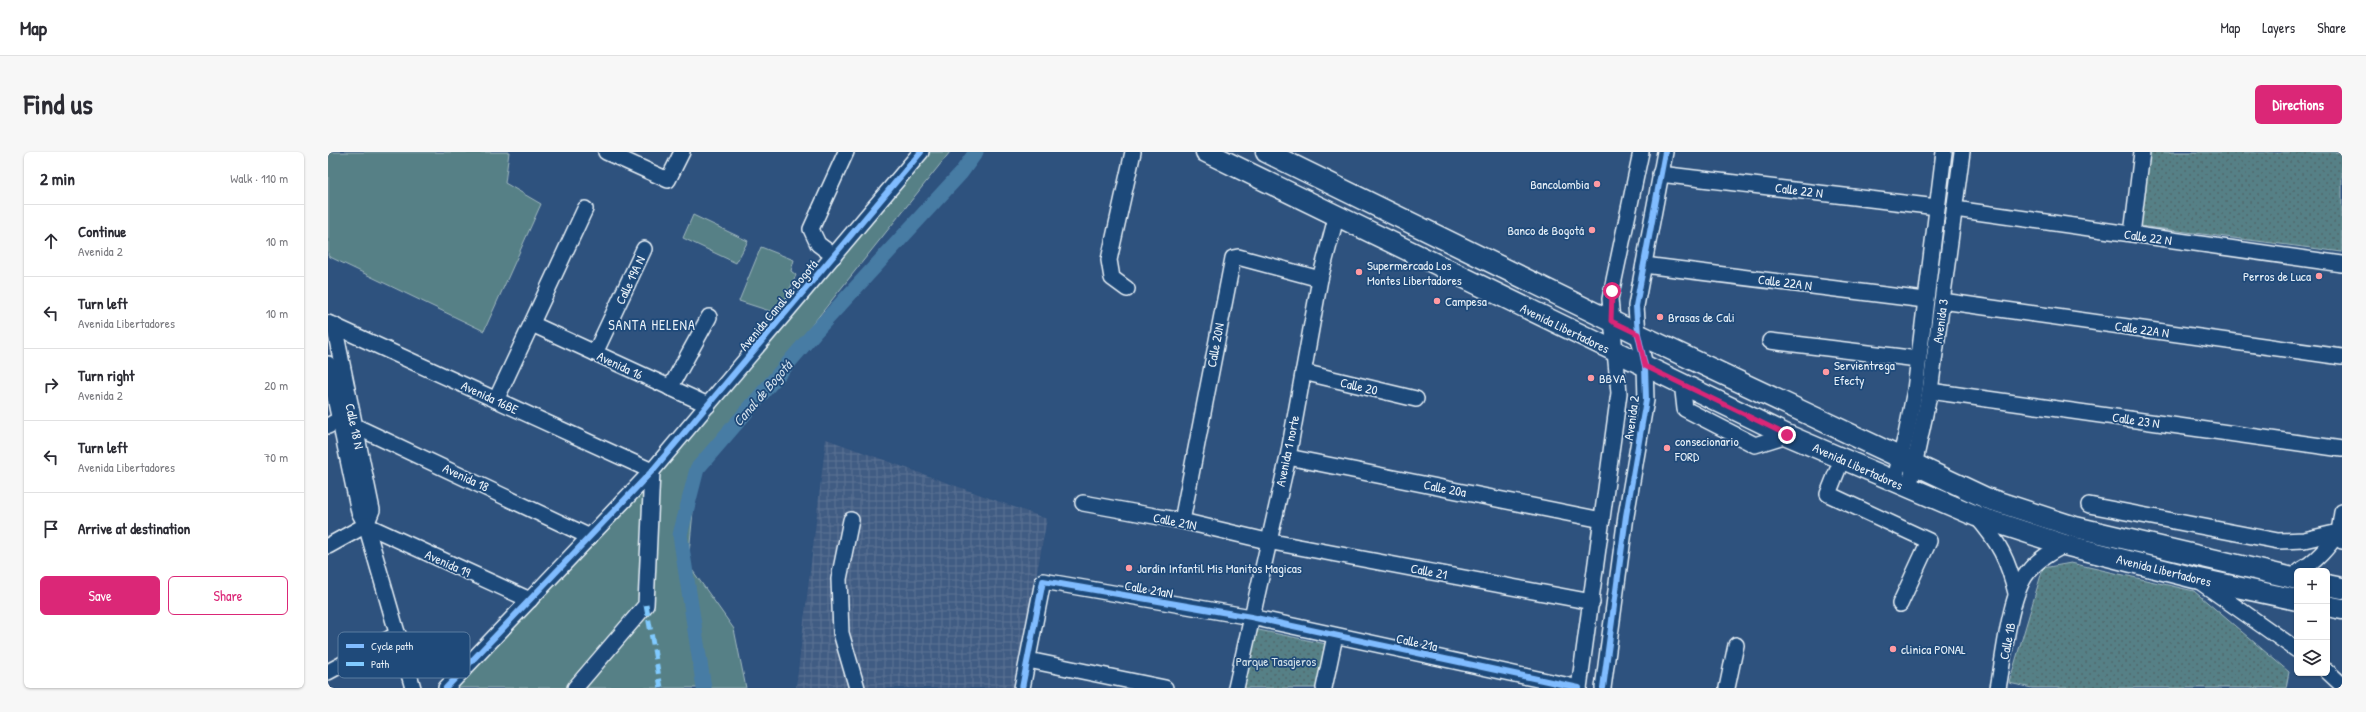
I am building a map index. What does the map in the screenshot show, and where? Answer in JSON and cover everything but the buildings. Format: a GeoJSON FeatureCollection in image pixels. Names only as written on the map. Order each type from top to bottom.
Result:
{"type":"FeatureCollection","features":[{"type":"Feature","properties":{"kind":"main road","name":"Avenida Libertadores"},"geometry":{"type":"LineString","coordinates":[[1206,152],[1337,214],[1615,352],[1682,382],[1787,435],[1842,460],[1976,516],[2065,545],[2195,578],[2294,599]]}},
{"type":"Feature","properties":{"kind":"main road","name":"Avenida Libertadores"},"geometry":{"type":"LineString","coordinates":[[1266,152],[1638,334],[1986,498],[2075,527],[2294,575]]}},
{"type":"Feature","properties":{"kind":"main road"},"geometry":{"type":"LineString","coordinates":[[2330,586],[2342,588]]}},
{"type":"Feature","properties":{"kind":"main road"},"geometry":{"type":"LineString","coordinates":[[2330,607],[2342,609]]}},
{"type":"Feature","properties":{"kind":"street"},"geometry":{"type":"LineString","coordinates":[[606,152],[668,180],[682,152]]}},
{"type":"Feature","properties":{"kind":"street"},"geometry":{"type":"LineString","coordinates":[[834,256],[818,244],[811,230],[846,152]]}},
{"type":"Feature","properties":{"kind":"street","name":"Avenida Canal de Bogotá"},"geometry":{"type":"LineString","coordinates":[[470,663],[652,471],[922,152]]}},
{"type":"Feature","properties":{"kind":"street"},"geometry":{"type":"LineString","coordinates":[[1127,289],[1112,278],[1109,260],[1133,152]]}},
{"type":"Feature","properties":{"kind":"street","name":"Avenida 2"},"geometry":{"type":"LineString","coordinates":[[1579,688],[1592,602],[1619,393],[1610,299],[1641,152]]}},
{"type":"Feature","properties":{"kind":"street","name":"Avenida 2"},"geometry":{"type":"LineString","coordinates":[[1603,688],[1626,516],[1646,400],[1645,366],[1638,334],[1636,306],[1664,152]]}},
{"type":"Feature","properties":{"kind":"street","name":"Avenida 3"},"geometry":{"type":"LineString","coordinates":[[1902,485],[1907,462],[1906,435],[1918,359],[1944,152]]}},
{"type":"Feature","properties":{"kind":"street","name":"Avenida 3"},"geometry":{"type":"LineString","coordinates":[[1907,462],[1922,438],[1930,391],[1962,152]]}},
{"type":"Feature","properties":{"kind":"street"},"geometry":{"type":"LineString","coordinates":[[2132,234],[2142,152]]}},
{"type":"Feature","properties":{"kind":"street","name":"Calle 22 N"},"geometry":{"type":"LineString","coordinates":[[1660,174],[1937,208]]}},
{"type":"Feature","properties":{"kind":"street"},"geometry":{"type":"LineString","coordinates":[[496,400],[585,209]]}},
{"type":"Feature","properties":{"kind":"street","name":"Calle 22 N"},"geometry":{"type":"LineString","coordinates":[[1955,209],[2342,264]]}},
{"type":"Feature","properties":{"kind":"street","name":"Avenida 1 norte"},"geometry":{"type":"LineString","coordinates":[[1236,688],[1267,541],[1288,457],[1320,279],[1337,214]]}},
{"type":"Feature","properties":{"kind":"street","name":"Calle 19A N"},"geometry":{"type":"LineString","coordinates":[[595,353],[644,249]]}},
{"type":"Feature","properties":{"kind":"street","name":"Calle 20N"},"geometry":{"type":"LineString","coordinates":[[1182,521],[1233,258],[1238,257],[1320,279]]}},
{"type":"Feature","properties":{"kind":"street","name":"Calle 22A N"},"geometry":{"type":"LineString","coordinates":[[1644,265],[1925,300]]}},
{"type":"Feature","properties":{"kind":"street","name":"Calle 22A N"},"geometry":{"type":"LineString","coordinates":[[1942,301],[2342,356]]}},
{"type":"Feature","properties":{"kind":"street"},"geometry":{"type":"LineString","coordinates":[[670,388],[709,317]]}},
{"type":"Feature","properties":{"kind":"street","name":"Avenida 16BE"},"geometry":{"type":"LineString","coordinates":[[331,324],[652,471]]}},
{"type":"Feature","properties":{"kind":"street","name":"Calle 18 N"},"geometry":{"type":"LineString","coordinates":[[331,324],[356,427],[372,510],[366,525]]}},
{"type":"Feature","properties":{"kind":"street","name":"Avenida 16"},"geometry":{"type":"LineString","coordinates":[[532,324],[708,405]]}},
{"type":"Feature","properties":{"kind":"street"},"geometry":{"type":"LineString","coordinates":[[1770,341],[1918,359]]}},
{"type":"Feature","properties":{"kind":"street","name":"Calle 18 N"},"geometry":{"type":"LineString","coordinates":[[328,364],[334,422],[359,512],[366,525],[397,632]]}},
{"type":"Feature","properties":{"kind":"street","name":"Calle 20"},"geometry":{"type":"LineString","coordinates":[[1303,372],[1416,399]]}},
{"type":"Feature","properties":{"kind":"street","name":"Calle 23 N"},"geometry":{"type":"LineString","coordinates":[[1930,391],[2342,449]]}},
{"type":"Feature","properties":{"kind":"street","name":"Avenida 18"},"geometry":{"type":"LineString","coordinates":[[334,422],[356,427],[590,536]]}},
{"type":"Feature","properties":{"kind":"street","name":"Calle 20a"},"geometry":{"type":"LineString","coordinates":[[1288,457],[1602,520]]}},
{"type":"Feature","properties":{"kind":"street"},"geometry":{"type":"LineString","coordinates":[[1842,460],[1828,494],[1929,541],[1900,604]]}},
{"type":"Feature","properties":{"kind":"street"},"geometry":{"type":"LineString","coordinates":[[575,688],[646,605],[652,471]]}},
{"type":"Feature","properties":{"kind":"street","name":"Calle 21N"},"geometry":{"type":"LineString","coordinates":[[1082,503],[1182,521],[1267,541]]}},
{"type":"Feature","properties":{"kind":"street"},"geometry":{"type":"LineString","coordinates":[[2089,504],[2278,541],[2341,537]]}},
{"type":"Feature","properties":{"kind":"street"},"geometry":{"type":"LineString","coordinates":[[2305,568],[2341,537],[2342,512]]}},
{"type":"Feature","properties":{"kind":"street","name":"Calle 1B"},"geometry":{"type":"LineString","coordinates":[[1976,516],[1995,538],[2009,565],[2016,594]]}},
{"type":"Feature","properties":{"kind":"street"},"geometry":{"type":"LineString","coordinates":[[851,520],[839,579],[841,633],[857,688]]}},
{"type":"Feature","properties":{"kind":"street"},"geometry":{"type":"LineString","coordinates":[[328,546],[366,525]]}},
{"type":"Feature","properties":{"kind":"street","name":"Avenida 19"},"geometry":{"type":"LineString","coordinates":[[366,525],[530,600]]}},
{"type":"Feature","properties":{"kind":"street","name":"Calle 21"},"geometry":{"type":"LineString","coordinates":[[1267,541],[1592,602]]}},
{"type":"Feature","properties":{"kind":"street","name":"Calle 1B"},"geometry":{"type":"LineString","coordinates":[[1998,688],[2016,594],[2027,573],[2044,556],[2065,545]]}},
{"type":"Feature","properties":{"kind":"street"},"geometry":{"type":"LineString","coordinates":[[2195,578],[2294,648]]}},
{"type":"Feature","properties":{"kind":"street","name":"Calle 21aN"},"geometry":{"type":"LineString","coordinates":[[1028,660],[1042,581],[1251,617]]}},
{"type":"Feature","properties":{"kind":"street","name":"Calle 21a"},"geometry":{"type":"LineString","coordinates":[[1251,617],[1579,688]]}},
{"type":"Feature","properties":{"kind":"street"},"geometry":{"type":"LineString","coordinates":[[1324,688],[1335,636]]}},
{"type":"Feature","properties":{"kind":"street"},"geometry":{"type":"LineString","coordinates":[[1727,688],[1736,645]]}},
{"type":"Feature","properties":{"kind":"street"},"geometry":{"type":"LineString","coordinates":[[1022,688],[1028,660],[1165,688]]}},
{"type":"Feature","properties":{"kind":"street"},"geometry":{"type":"LineString","coordinates":[[328,672],[338,667]]}},
{"type":"Feature","properties":{"kind":"street"},"geometry":{"type":"LineString","coordinates":[[2330,674],[2342,685]]}},
{"type":"Feature","properties":{"kind":"street","name":"Calle 18 N"},"geometry":{"type":"LineString","coordinates":[[410,678],[413,688]]}},
{"type":"Feature","properties":{"kind":"street","name":"Avenida Canal de Bogotá"},"geometry":{"type":"LineString","coordinates":[[446,688],[456,678]]}},
{"type":"Feature","properties":{"kind":"shaded area"},"geometry":{"type":"Polygon","coordinates":[[[826,439],[1047,519],[1015,688],[796,688],[826,439]]]}},
{"type":"Feature","properties":{"kind":"green space"},"geometry":{"type":"Polygon","coordinates":[[[328,152],[509,152],[505,183],[541,204],[484,331],[328,256],[328,152]]]}},
{"type":"Feature","properties":{"kind":"green space"},"geometry":{"type":"Polygon","coordinates":[[[930,152],[950,152],[697,469],[688,564],[734,629],[746,688],[456,688],[466,678],[470,678],[470,673],[626,511],[930,152]]]}},
{"type":"Feature","properties":{"kind":"green space"},"geometry":{"type":"Polygon","coordinates":[[[2150,152],[2342,152],[2342,252],[2140,226],[2150,152]]]}},
{"type":"Feature","properties":{"kind":"green space"},"geometry":{"type":"Polygon","coordinates":[[[693,215],[748,241],[736,263],[683,238],[693,215]]]}},
{"type":"Feature","properties":{"kind":"green space"},"geometry":{"type":"Polygon","coordinates":[[[761,247],[794,260],[791,271],[796,275],[779,314],[739,301],[761,247]]]}},
{"type":"Feature","properties":{"kind":"green space"},"geometry":{"type":"Polygon","coordinates":[[[2071,563],[2194,591],[2289,672],[2286,688],[2032,688],[2009,683],[2043,568],[2071,563]]]}},
{"type":"Feature","properties":{"kind":"green space","name":"Parque Tasajeros"},"geometry":{"type":"Polygon","coordinates":[[[1254,629],[1326,644],[1319,688],[1242,688],[1254,629]]]}},
{"type":"Feature","properties":{"kind":"waterway","name":"Canal de Bogotá"},"geometry":{"type":"LineString","coordinates":[[704,688],[680,535],[697,469],[815,332],[961,173],[976,152]]}},
{"type":"Feature","properties":{"kind":"marked path"},"geometry":{"type":"LineString","coordinates":[[646,605],[661,688]]}},
{"type":"Feature","properties":{"kind":"cycle path"},"geometry":{"type":"LineString","coordinates":[[470,663],[652,471],[921,152]]}},
{"type":"Feature","properties":{"kind":"cycle path"},"geometry":{"type":"LineString","coordinates":[[1603,688],[1626,516],[1646,400],[1645,366],[1638,334],[1636,306],[1665,152]]}},
{"type":"Feature","properties":{"kind":"cycle path"},"geometry":{"type":"LineString","coordinates":[[1022,688],[1043,581],[1251,617],[1579,688]]}},
{"type":"Feature","properties":{"kind":"cycle path"},"geometry":{"type":"LineString","coordinates":[[446,688],[455,678]]}},
{"type":"Feature","properties":{"kind":"place","name":"Bancolombia"},"geometry":{"type":"Point","coordinates":[1597,184]}},
{"type":"Feature","properties":{"kind":"place","name":"Banco de Bogotá"},"geometry":{"type":"Point","coordinates":[1592,230]}},
{"type":"Feature","properties":{"kind":"place","name":"Supermercado Los Montes Libertadores"},"geometry":{"type":"Point","coordinates":[1359,272]}},
{"type":"Feature","properties":{"kind":"place","name":"Perros de Luca"},"geometry":{"type":"Point","coordinates":[2319,276]}},
{"type":"Feature","properties":{"kind":"place","name":"Campesa"},"geometry":{"type":"Point","coordinates":[1437,301]}},
{"type":"Feature","properties":{"kind":"place","name":"Brasas de Cali"},"geometry":{"type":"Point","coordinates":[1660,317]}},
{"type":"Feature","properties":{"kind":"place","name":"Servientrega Efecty"},"geometry":{"type":"Point","coordinates":[1826,372]}},
{"type":"Feature","properties":{"kind":"place","name":"BBVA"},"geometry":{"type":"Point","coordinates":[1591,378]}},
{"type":"Feature","properties":{"kind":"place","name":"consecionario FORD"},"geometry":{"type":"Point","coordinates":[1667,448]}},
{"type":"Feature","properties":{"kind":"place","name":"Jardín Infantil Mis Manitos Magicas"},"geometry":{"type":"Point","coordinates":[1129,568]}},
{"type":"Feature","properties":{"kind":"place","name":"clinica PONAL"},"geometry":{"type":"Point","coordinates":[1893,649]}},
{"type":"Feature","properties":{"kind":"district","name":"SANTA HELENA"},"geometry":{"type":"Point","coordinates":[652,324]}},
{"type":"Feature","properties":{"kind":"route"},"geometry":{"type":"LineString","coordinates":[[1612,291],[1610,299],[1611,321],[1638,334],[1645,366],[1682,382],[1787,435]]}}]}
